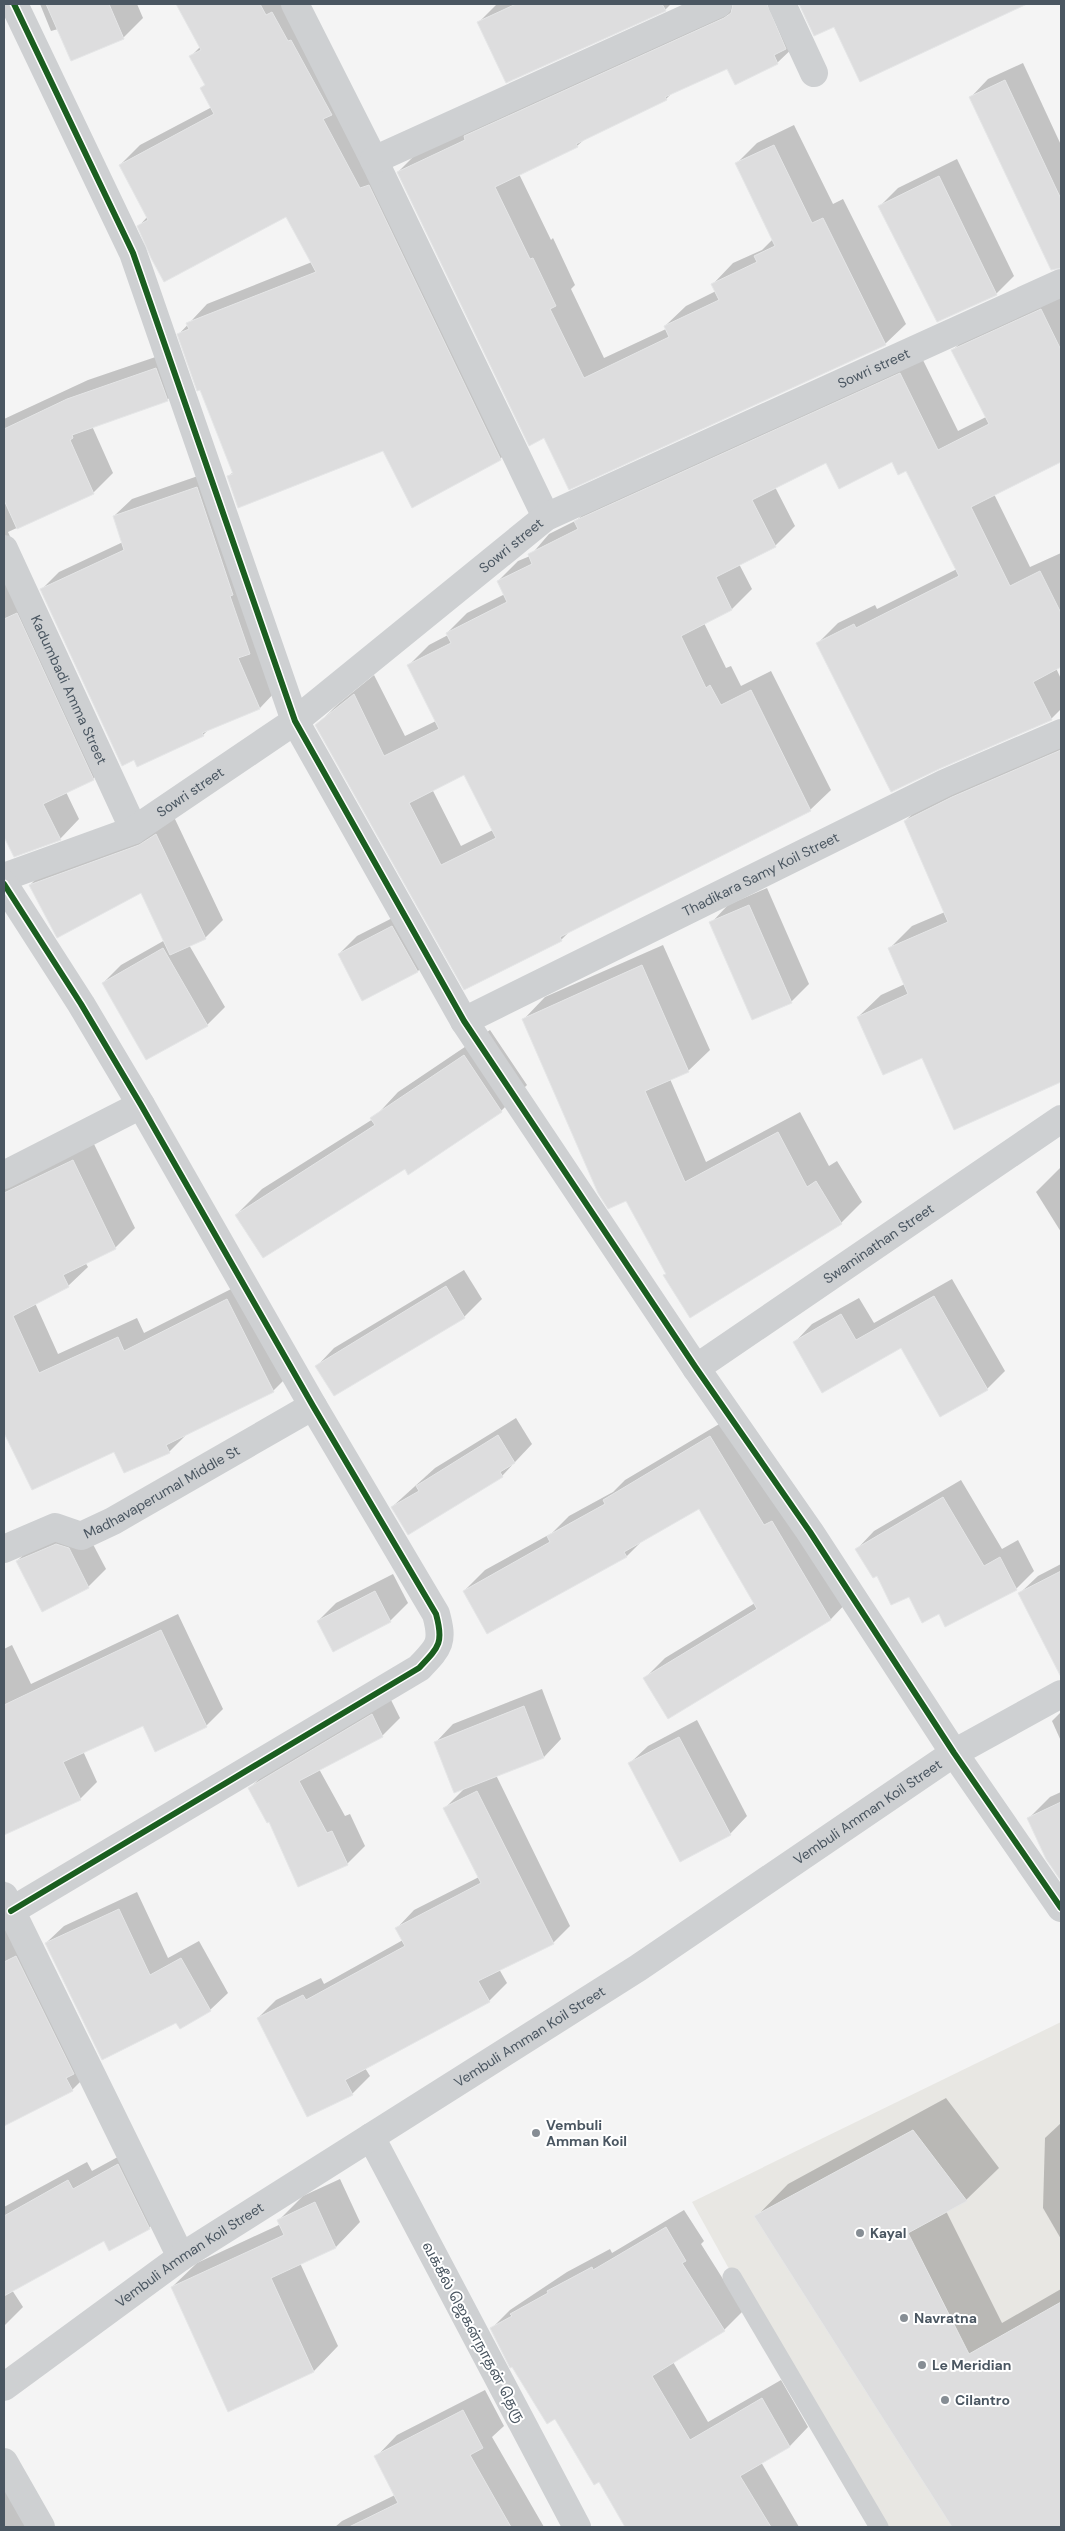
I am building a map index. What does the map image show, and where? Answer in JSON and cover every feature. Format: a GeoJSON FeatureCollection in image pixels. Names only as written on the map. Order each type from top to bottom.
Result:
{"type":"FeatureCollection","features":[{"type":"Feature","properties":{"kind":"street"},"geometry":{"type":"LineString","coordinates":[[14,4],[133,253],[295,721],[464,1021],[696,1368],[810,1532],[954,1753],[1058,1897]]}},
{"type":"Feature","properties":{"kind":"street"},"geometry":{"type":"LineString","coordinates":[[295,4],[374,160],[546,517]]}},
{"type":"Feature","properties":{"kind":"street"},"geometry":{"type":"LineString","coordinates":[[374,160],[718,4]]}},
{"type":"Feature","properties":{"kind":"street"},"geometry":{"type":"LineString","coordinates":[[782,4],[814,73]]}},
{"type":"Feature","properties":{"kind":"street","name":"Sowri street"},"geometry":{"type":"LineString","coordinates":[[4,877],[134,830],[295,721],[546,517],[1061,282]]}},
{"type":"Feature","properties":{"kind":"street","name":"Kadumbadi Amma Street"},"geometry":{"type":"LineString","coordinates":[[4,549],[134,830]]}},
{"type":"Feature","properties":{"kind":"street","name":"Thadikara Samy Koil Street"},"geometry":{"type":"LineString","coordinates":[[464,1021],[945,783],[1061,733]]}},
{"type":"Feature","properties":{"kind":"street"},"geometry":{"type":"LineString","coordinates":[[4,884],[81,1004],[141,1105],[313,1406],[436,1614],[441,1634],[438,1646],[419,1668],[7,1904],[181,2257]]}},
{"type":"Feature","properties":{"kind":"street"},"geometry":{"type":"LineString","coordinates":[[4,1175],[141,1105]]}},
{"type":"Feature","properties":{"kind":"street","name":"Swaminathan Street"},"geometry":{"type":"LineString","coordinates":[[696,1368],[1061,1120]]}},
{"type":"Feature","properties":{"kind":"street","name":"Madhavaperumal Middle St"},"geometry":{"type":"LineString","coordinates":[[4,1549],[55,1528],[82,1536],[113,1521],[313,1406]]}},
{"type":"Feature","properties":{"kind":"street","name":"Vembuli Amman Koil Street"},"geometry":{"type":"LineString","coordinates":[[4,2387],[181,2257],[638,1968],[954,1753],[1061,1694]]}},
{"type":"Feature","properties":{"kind":"street","name":"வக்கீல் ஜெகன்நாதன் தெரு"},"geometry":{"type":"LineString","coordinates":[[371,2137],[578,2527]]}},
{"type":"Feature","properties":{"kind":"street"},"geometry":{"type":"LineString","coordinates":[[4,2462],[41,2527]]}},
{"type":"Feature","properties":{"kind":"lane"},"geometry":{"type":"LineString","coordinates":[[732,2277],[879,2527]]}},
{"type":"Feature","properties":{"kind":"shaded area","name":"Le Meridian"},"geometry":{"type":"Polygon","coordinates":[[[1061,2022],[1061,2527],[872,2527],[692,2202],[1061,2022]]]}},
{"type":"Feature","properties":{"kind":"building"},"geometry":{"type":"Polygon","coordinates":[[[46,4],[109,4],[124,39],[71,61],[46,4]]]}},
{"type":"Feature","properties":{"kind":"building"},"geometry":{"type":"Polygon","coordinates":[[[176,4],[260,4],[266,15],[272,12],[288,41],[291,40],[332,115],[323,119],[360,188],[369,185],[501,460],[412,508],[383,451],[238,508],[227,476],[233,474],[200,390],[197,391],[177,334],[189,329],[186,323],[316,272],[286,217],[164,282],[151,258],[137,226],[148,220],[119,165],[214,114],[200,88],[205,85],[189,56],[201,50],[176,4]]]}},
{"type":"Feature","properties":{"kind":"building"},"geometry":{"type":"Polygon","coordinates":[[[516,4],[662,4],[666,11],[506,83],[477,22],[516,4]]]}},
{"type":"Feature","properties":{"kind":"building"},"geometry":{"type":"Polygon","coordinates":[[[733,4],[767,4],[786,49],[774,55],[778,64],[735,85],[727,69],[665,97],[667,100],[576,144],[578,147],[495,187],[530,259],[533,258],[556,306],[550,309],[584,378],[669,337],[664,326],[719,300],[711,284],[757,262],[754,256],[775,246],[735,163],[774,145],[812,223],[823,218],[886,345],[569,490],[544,438],[529,446],[397,172],[465,140],[464,136],[724,18],[731,13],[733,4]]]}},
{"type":"Feature","properties":{"kind":"building"},"geometry":{"type":"Polygon","coordinates":[[[799,4],[1027,4],[860,82],[834,27],[814,36],[799,4]]]}},
{"type":"Feature","properties":{"kind":"building"},"geometry":{"type":"Polygon","coordinates":[[[1005,80],[1061,199],[1061,268],[1051,270],[969,97],[1005,80]]]}},
{"type":"Feature","properties":{"kind":"building"},"geometry":{"type":"Polygon","coordinates":[[[939,176],[997,295],[937,322],[878,206],[939,176]]]}},
{"type":"Feature","properties":{"kind":"building"},"geometry":{"type":"Polygon","coordinates":[[[1041,309],[1061,350],[1061,462],[971,507],[1010,586],[1040,571],[1061,613],[1061,667],[1033,682],[1052,720],[891,792],[816,643],[854,624],[856,628],[959,576],[906,471],[898,475],[892,462],[839,489],[826,463],[752,500],[776,547],[716,577],[732,610],[681,636],[706,688],[710,685],[721,705],[751,690],[811,811],[560,937],[562,941],[464,990],[315,725],[354,694],[384,756],[439,729],[407,665],[451,643],[446,633],[507,602],[497,581],[532,564],[528,554],[578,529],[574,521],[900,373],[938,450],[989,424],[951,350],[1041,309]],[[464,775],[409,803],[441,865],[496,838],[464,775]]]}},
{"type":"Feature","properties":{"kind":"building"},"geometry":{"type":"Polygon","coordinates":[[[156,368],[168,401],[72,435],[73,438],[70,440],[94,494],[17,529],[4,500],[4,429],[67,399],[156,368]]]}},
{"type":"Feature","properties":{"kind":"building"},"geometry":{"type":"Polygon","coordinates":[[[197,487],[233,595],[230,596],[250,654],[238,658],[260,709],[202,733],[204,736],[137,767],[134,760],[122,766],[40,589],[124,550],[113,516],[197,487]]]}},
{"type":"Feature","properties":{"kind":"building"},"geometry":{"type":"Polygon","coordinates":[[[17,613],[94,780],[43,804],[61,840],[14,857],[4,837],[4,619],[17,613]]]}},
{"type":"Feature","properties":{"kind":"building"},"geometry":{"type":"Polygon","coordinates":[[[1061,750],[1061,1082],[954,1130],[922,1058],[883,1075],[857,1017],[908,994],[888,948],[948,922],[904,821],[952,797],[1061,750]]]}},
{"type":"Feature","properties":{"kind":"building"},"geometry":{"type":"Polygon","coordinates":[[[156,834],[206,939],[170,955],[141,893],[57,938],[29,885],[139,845],[156,834]]]}},
{"type":"Feature","properties":{"kind":"building"},"geometry":{"type":"Polygon","coordinates":[[[749,905],[792,1003],[752,1020],[709,922],[749,905]]]}},
{"type":"Feature","properties":{"kind":"building"},"geometry":{"type":"Polygon","coordinates":[[[392,926],[418,972],[362,1001],[338,954],[392,926]]]}},
{"type":"Feature","properties":{"kind":"building"},"geometry":{"type":"Polygon","coordinates":[[[163,948],[208,1026],[146,1060],[102,983],[163,948]]]}},
{"type":"Feature","properties":{"kind":"building"},"geometry":{"type":"Polygon","coordinates":[[[642,965],[689,1072],[645,1091],[685,1182],[778,1132],[807,1187],[816,1181],[842,1224],[690,1318],[663,1275],[666,1274],[626,1201],[608,1209],[598,1193],[522,1019],[642,965]]]}},
{"type":"Feature","properties":{"kind":"building"},"geometry":{"type":"Polygon","coordinates":[[[464,1055],[502,1112],[408,1175],[405,1169],[263,1258],[235,1215],[375,1125],[370,1118],[464,1055]]]}},
{"type":"Feature","properties":{"kind":"building"},"geometry":{"type":"Polygon","coordinates":[[[73,1160],[116,1249],[63,1275],[69,1287],[13,1316],[39,1373],[118,1337],[124,1351],[227,1299],[274,1392],[166,1445],[170,1453],[124,1473],[114,1452],[32,1490],[4,1433],[4,1193],[73,1160]]]}},
{"type":"Feature","properties":{"kind":"building"},"geometry":{"type":"Polygon","coordinates":[[[446,1286],[465,1318],[334,1396],[315,1366],[446,1286]]]}},
{"type":"Feature","properties":{"kind":"building"},"geometry":{"type":"Polygon","coordinates":[[[934,1296],[988,1390],[940,1417],[901,1348],[822,1393],[793,1342],[841,1314],[856,1340],[934,1296]]]}},
{"type":"Feature","properties":{"kind":"building"},"geometry":{"type":"Polygon","coordinates":[[[498,1435],[515,1463],[500,1472],[503,1477],[408,1535],[391,1507],[419,1491],[416,1486],[498,1435]]]}},
{"type":"Feature","properties":{"kind":"building"},"geometry":{"type":"Polygon","coordinates":[[[710,1436],[764,1525],[772,1521],[831,1620],[668,1719],[643,1678],[757,1609],[699,1509],[624,1552],[627,1557],[487,1634],[463,1591],[550,1542],[547,1536],[605,1504],[603,1500],[710,1436]]]}},
{"type":"Feature","properties":{"kind":"building"},"geometry":{"type":"Polygon","coordinates":[[[943,1497],[984,1566],[1000,1557],[1017,1590],[945,1627],[939,1614],[922,1623],[909,1597],[891,1605],[877,1576],[873,1578],[855,1549],[943,1497]]]}},
{"type":"Feature","properties":{"kind":"building"},"geometry":{"type":"Polygon","coordinates":[[[56,1544],[69,1548],[89,1588],[42,1612],[16,1561],[56,1544]]]}},
{"type":"Feature","properties":{"kind":"building"},"geometry":{"type":"Polygon","coordinates":[[[1061,1571],[1061,1677],[1018,1593],[1061,1571]]]}},
{"type":"Feature","properties":{"kind":"building"},"geometry":{"type":"Polygon","coordinates":[[[375,1591],[391,1622],[333,1652],[317,1621],[375,1591]]]}},
{"type":"Feature","properties":{"kind":"building"},"geometry":{"type":"Polygon","coordinates":[[[161,1630],[207,1727],[155,1752],[143,1726],[63,1762],[81,1800],[4,1835],[4,1705],[161,1630]]]}},
{"type":"Feature","properties":{"kind":"building"},"geometry":{"type":"Polygon","coordinates":[[[524,1706],[544,1758],[454,1793],[434,1742],[524,1706]]]}},
{"type":"Feature","properties":{"kind":"building"},"geometry":{"type":"Polygon","coordinates":[[[372,1714],[383,1737],[299,1781],[327,1833],[332,1831],[348,1865],[298,1887],[269,1822],[267,1823],[248,1788],[372,1714]]]}},
{"type":"Feature","properties":{"kind":"building"},"geometry":{"type":"Polygon","coordinates":[[[679,1737],[731,1835],[680,1862],[628,1763],[679,1737]]]}},
{"type":"Feature","properties":{"kind":"building"},"geometry":{"type":"Polygon","coordinates":[[[477,1791],[554,1944],[478,1981],[490,2002],[345,2080],[353,2095],[307,2117],[257,2018],[303,1995],[306,2000],[405,1946],[395,1928],[481,1883],[443,1808],[477,1791]]]}},
{"type":"Feature","properties":{"kind":"building"},"geometry":{"type":"Polygon","coordinates":[[[1061,1802],[1061,1881],[1046,1859],[1027,1818],[1061,1802]]]}},
{"type":"Feature","properties":{"kind":"building"},"geometry":{"type":"Polygon","coordinates":[[[119,1909],[150,1975],[181,1958],[211,2011],[180,2029],[176,2023],[102,2060],[45,1943],[119,1909]]]}},
{"type":"Feature","properties":{"kind":"building"},"geometry":{"type":"Polygon","coordinates":[[[16,1956],[74,2074],[66,2078],[73,2091],[4,2126],[4,1962],[16,1956]]]}},
{"type":"Feature","properties":{"kind":"building"},"geometry":{"type":"Polygon","coordinates":[[[913,2130],[967,2201],[908,2233],[969,2354],[1061,2302],[1061,2527],[952,2527],[754,2216],[913,2130]]]}},
{"type":"Feature","properties":{"kind":"building"},"geometry":{"type":"Polygon","coordinates":[[[118,2164],[150,2229],[109,2251],[104,2241],[4,2296],[4,2216],[68,2180],[73,2189],[118,2164]]]}},
{"type":"Feature","properties":{"kind":"building"},"geometry":{"type":"Polygon","coordinates":[[[315,2202],[336,2248],[271,2278],[314,2372],[228,2412],[171,2287],[284,2235],[277,2220],[315,2202]]]}},
{"type":"Feature","properties":{"kind":"building"},"geometry":{"type":"Polygon","coordinates":[[[666,2227],[686,2261],[682,2263],[725,2331],[652,2376],[690,2440],[762,2398],[790,2447],[740,2476],[771,2527],[625,2527],[599,2482],[594,2485],[555,2419],[547,2424],[512,2367],[510,2368],[490,2328],[512,2316],[510,2314],[548,2293],[547,2291],[592,2267],[593,2270],[666,2227]]]}},
{"type":"Feature","properties":{"kind":"building"},"geometry":{"type":"Polygon","coordinates":[[[463,2410],[483,2448],[470,2455],[511,2527],[349,2527],[398,2503],[374,2456],[463,2410]]]}},
{"type":"Feature","properties":{"kind":"cycle path"},"geometry":{"type":"LineString","coordinates":[[14,4],[133,253],[295,721],[464,1021],[696,1368],[810,1532],[954,1753],[1061,1908]]}},
{"type":"Feature","properties":{"kind":"cycle path"},"geometry":{"type":"LineString","coordinates":[[4,884],[81,1004],[141,1105],[313,1406],[436,1614],[440,1632],[438,1644],[419,1668],[11,1911]]}},
{"type":"Feature","properties":{"kind":"place","name":"Vembuli Amman Koil"},"geometry":{"type":"Point","coordinates":[536,2133]}},
{"type":"Feature","properties":{"kind":"place","name":"Kayal"},"geometry":{"type":"Point","coordinates":[860,2233]}},
{"type":"Feature","properties":{"kind":"place","name":"Navratna"},"geometry":{"type":"Point","coordinates":[904,2318]}},
{"type":"Feature","properties":{"kind":"place","name":"Le Meridian"},"geometry":{"type":"Point","coordinates":[922,2365]}},
{"type":"Feature","properties":{"kind":"place","name":"Cilantro"},"geometry":{"type":"Point","coordinates":[945,2400]}}]}
